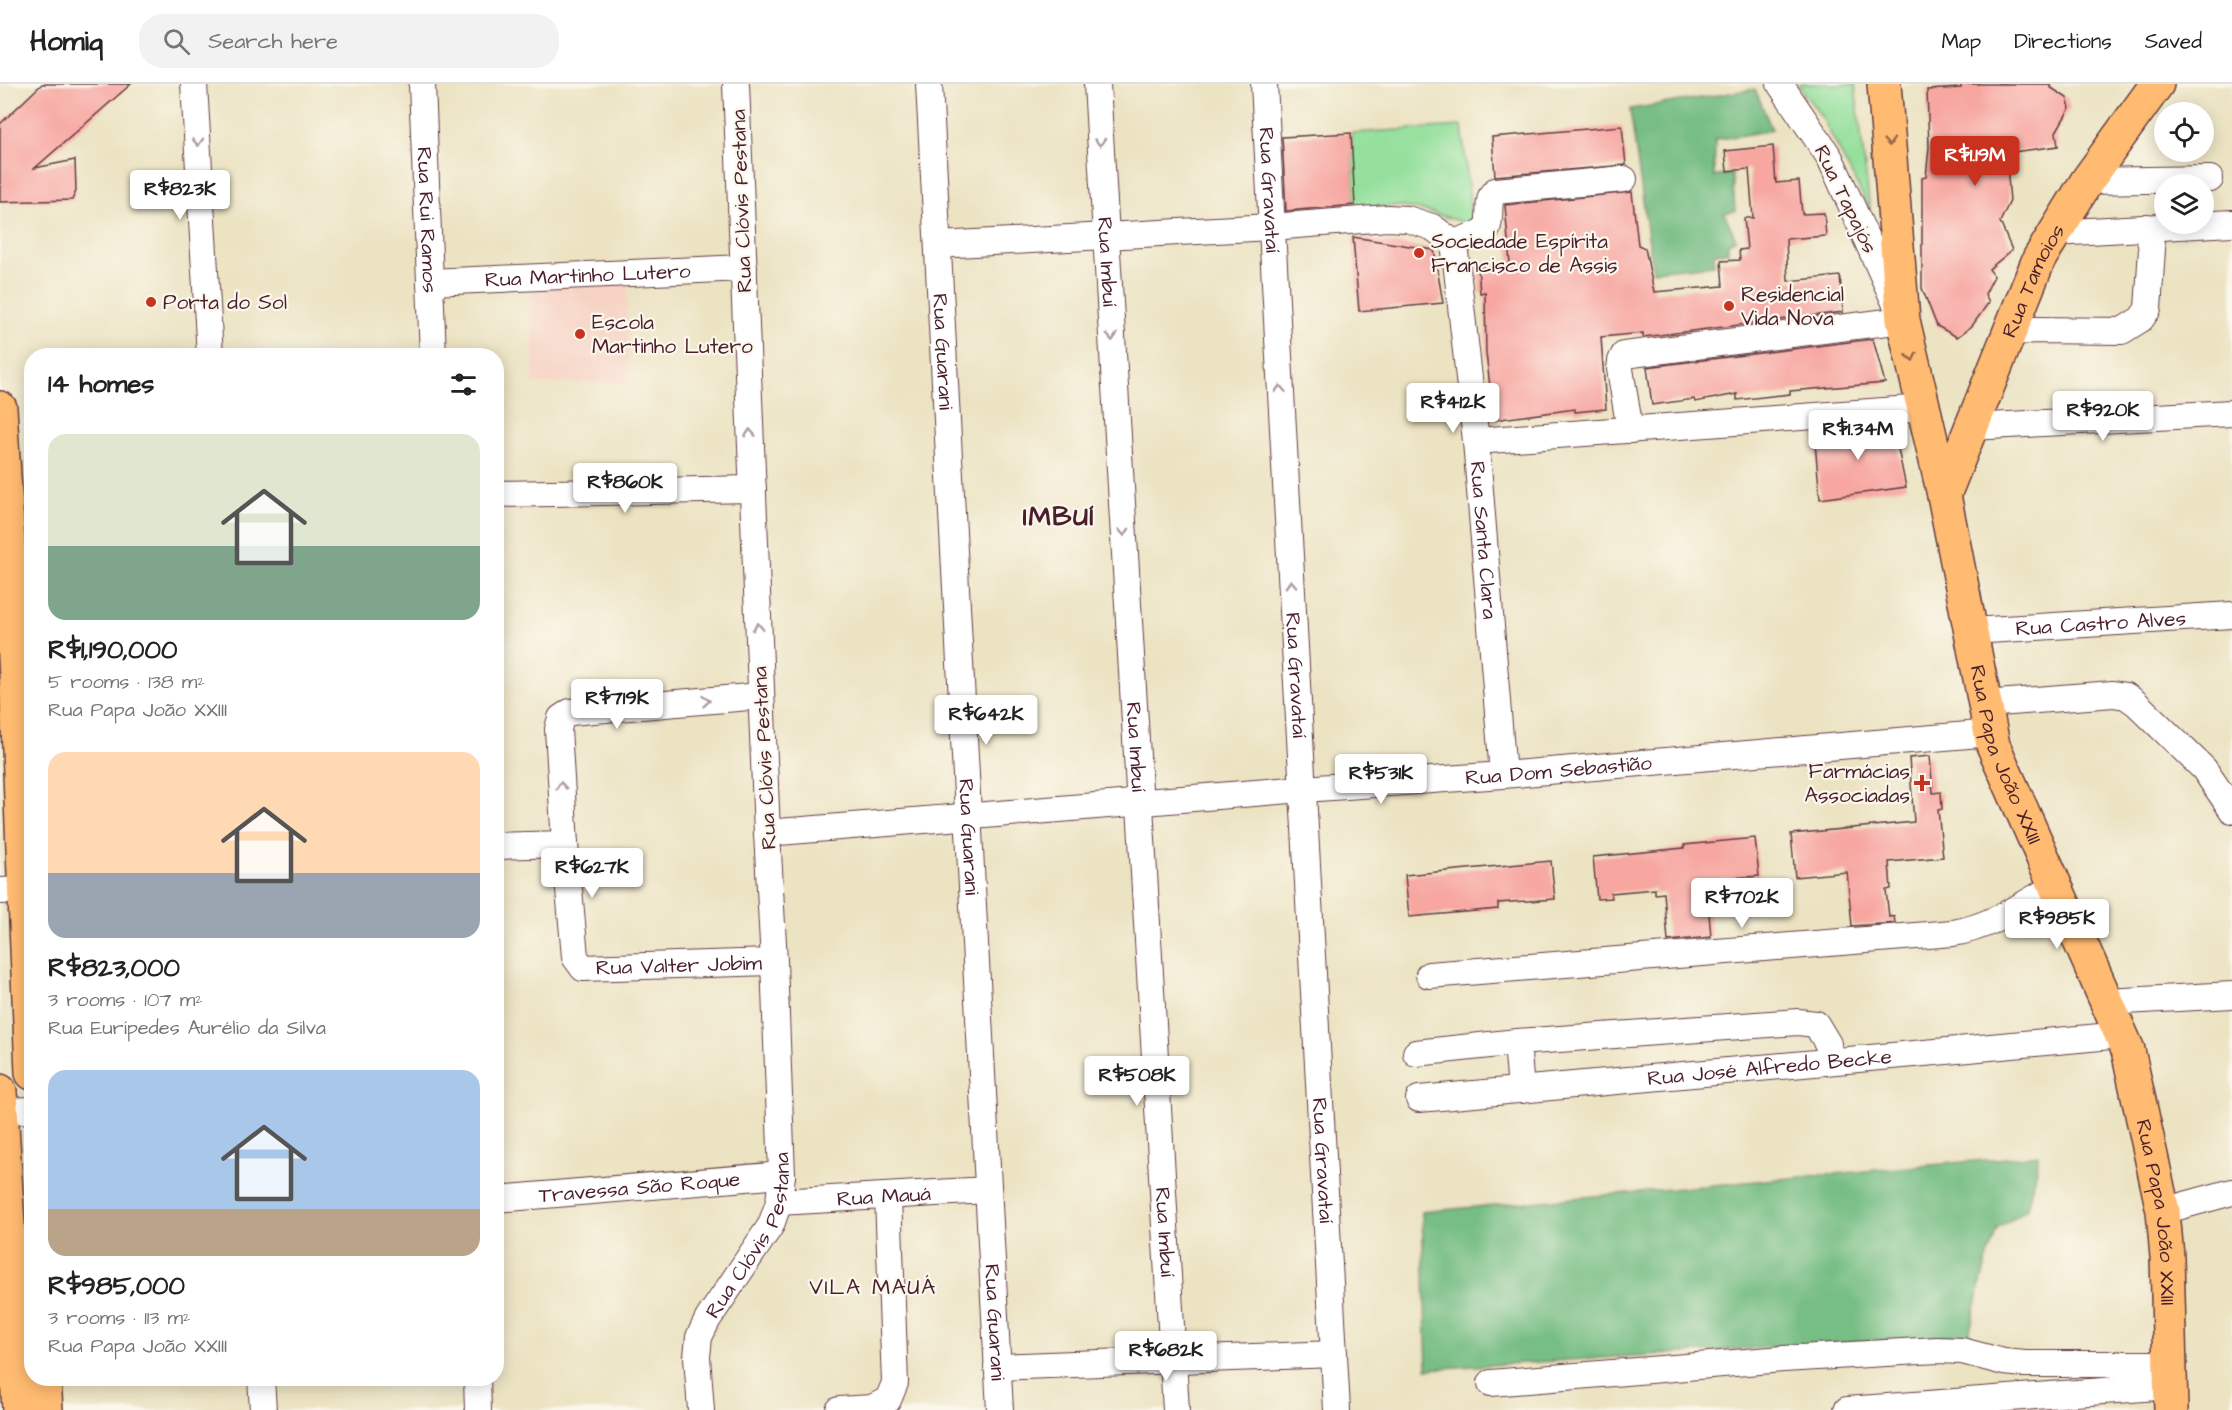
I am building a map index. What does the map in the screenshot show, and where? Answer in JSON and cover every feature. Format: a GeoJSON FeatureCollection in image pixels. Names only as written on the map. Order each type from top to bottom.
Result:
{"type":"FeatureCollection","features":[{"type":"Feature","properties":{"kind":"main road","name":"Rua Papa João XXIII"},"geometry":{"type":"LineString","coordinates":[[1884,84],[1903,320],[1944,495],[1993,745],[2128,1050],[2163,1211],[2167,1257],[2171,1387]]}},
{"type":"Feature","properties":{"kind":"main road","name":"Rua Tamoios"},"geometry":{"type":"LineString","coordinates":[[1944,495],[2039,259],[2087,181],[2157,84]]}},
{"type":"Feature","properties":{"kind":"main road"},"geometry":{"type":"LineString","coordinates":[[0,408],[2,479],[16,675],[12,890],[24,1000]]}},
{"type":"Feature","properties":{"kind":"main road"},"geometry":{"type":"LineString","coordinates":[[0,1091],[19,1410]]}},
{"type":"Feature","properties":{"kind":"main road"},"geometry":{"type":"LineString","coordinates":[[44,1386],[46,1410]]}},
{"type":"Feature","properties":{"kind":"street"},"geometry":{"type":"LineString","coordinates":[[194,84],[210,348]]}},
{"type":"Feature","properties":{"kind":"street","name":"Rua Rui Ramos"},"geometry":{"type":"LineString","coordinates":[[422,84],[434,348]]}},
{"type":"Feature","properties":{"kind":"street","name":"Rua Clóvis Pestana"},"geometry":{"type":"LineString","coordinates":[[701,1410],[697,1357],[699,1337],[708,1319],[771,1225],[779,1202],[782,1174],[736,84]]}},
{"type":"Feature","properties":{"kind":"street","name":"Rua Guarani"},"geometry":{"type":"LineString","coordinates":[[929,84],[1000,1410]]}},
{"type":"Feature","properties":{"kind":"street","name":"Rua Imbuí"},"geometry":{"type":"LineString","coordinates":[[1097,84],[1176,1410]]}},
{"type":"Feature","properties":{"kind":"street","name":"Rua Gravataí"},"geometry":{"type":"LineString","coordinates":[[1264,84],[1337,1410]]}},
{"type":"Feature","properties":{"kind":"street","name":"Rua Tapajós"},"geometry":{"type":"LineString","coordinates":[[1780,84],[1830,158],[1903,320]]}},
{"type":"Feature","properties":{"kind":"street"},"geometry":{"type":"LineString","coordinates":[[938,245],[1271,227],[1388,218],[1407,219],[1432,227],[1454,243],[1486,231],[1490,223],[1490,197],[1495,190],[1624,179]]}},
{"type":"Feature","properties":{"kind":"street"},"geometry":{"type":"LineString","coordinates":[[2087,181],[2154,180]]}},
{"type":"Feature","properties":{"kind":"street"},"geometry":{"type":"LineString","coordinates":[[2054,233],[2232,222]]}},
{"type":"Feature","properties":{"kind":"street"},"geometry":{"type":"LineString","coordinates":[[2009,333],[2033,330],[2122,331],[2141,319],[2148,309],[2152,249],[2147,227]]}},
{"type":"Feature","properties":{"kind":"street","name":"Rua Santa Clara"},"geometry":{"type":"LineString","coordinates":[[1454,243],[1476,441],[1503,775]]}},
{"type":"Feature","properties":{"kind":"street","name":"Rua Martinho Lutero"},"geometry":{"type":"LineString","coordinates":[[430,282],[744,268]]}},
{"type":"Feature","properties":{"kind":"street"},"geometry":{"type":"LineString","coordinates":[[1630,430],[1620,369],[1624,355],[1903,320]]}},
{"type":"Feature","properties":{"kind":"street"},"geometry":{"type":"LineString","coordinates":[[1476,441],[1924,408]]}},
{"type":"Feature","properties":{"kind":"street"},"geometry":{"type":"LineString","coordinates":[[1971,428],[2232,413]]}},
{"type":"Feature","properties":{"kind":"street"},"geometry":{"type":"LineString","coordinates":[[504,495],[753,489]]}},
{"type":"Feature","properties":{"kind":"street","name":"Rua Castro Alves"},"geometry":{"type":"LineString","coordinates":[[1971,631],[2232,615]]}},
{"type":"Feature","properties":{"kind":"street","name":"Rua Dom Sebastião"},"geometry":{"type":"LineString","coordinates":[[767,833],[1503,775],[1988,719],[2113,694],[2126,696],[2136,703],[2204,769],[2232,810]]}},
{"type":"Feature","properties":{"kind":"street"},"geometry":{"type":"LineString","coordinates":[[504,846],[565,844],[558,729],[561,718],[570,712],[761,696]]}},
{"type":"Feature","properties":{"kind":"street","name":"Rua Valter Jobim"},"geometry":{"type":"LineString","coordinates":[[565,844],[575,957],[583,968],[774,962]]}},
{"type":"Feature","properties":{"kind":"street"},"geometry":{"type":"LineString","coordinates":[[1429,975],[1953,933],[1972,930],[1990,922],[2056,886]]}},
{"type":"Feature","properties":{"kind":"street"},"geometry":{"type":"LineString","coordinates":[[2108,1002],[2232,995]]}},
{"type":"Feature","properties":{"kind":"street"},"geometry":{"type":"LineString","coordinates":[[1416,1053],[1517,1042],[1798,1022],[1816,1024],[1828,1044],[1830,1061]]}},
{"type":"Feature","properties":{"kind":"street","name":"Rua José Alfredo Becke"},"geometry":{"type":"LineString","coordinates":[[1419,1099],[2122,1035]]}},
{"type":"Feature","properties":{"kind":"street"},"geometry":{"type":"LineString","coordinates":[[1517,1042],[1521,1090]]}},
{"type":"Feature","properties":{"kind":"street"},"geometry":{"type":"LineString","coordinates":[[0,1111],[24,1110]]}},
{"type":"Feature","properties":{"kind":"street","name":"Travessa São Roque"},"geometry":{"type":"LineString","coordinates":[[504,1198],[782,1174]]}},
{"type":"Feature","properties":{"kind":"street","name":"Rua Mauá"},"geometry":{"type":"LineString","coordinates":[[779,1202],[988,1190]]}},
{"type":"Feature","properties":{"kind":"street"},"geometry":{"type":"LineString","coordinates":[[2163,1211],[2232,1192]]}},
{"type":"Feature","properties":{"kind":"street"},"geometry":{"type":"LineString","coordinates":[[839,1410],[872,1408],[888,1400],[895,1383],[888,1197]]}},
{"type":"Feature","properties":{"kind":"street"},"geometry":{"type":"LineString","coordinates":[[1491,1383],[1783,1359],[1937,1350],[1962,1351],[2004,1362],[2171,1387]]}},
{"type":"Feature","properties":{"kind":"street"},"geometry":{"type":"LineString","coordinates":[[997,1367],[1334,1354]]}},
{"type":"Feature","properties":{"kind":"street"},"geometry":{"type":"LineString","coordinates":[[262,1386],[263,1410]]}},
{"type":"Feature","properties":{"kind":"street"},"geometry":{"type":"LineString","coordinates":[[477,1386],[478,1410]]}},
{"type":"Feature","properties":{"kind":"street"},"geometry":{"type":"LineString","coordinates":[[1847,1410],[2171,1387]]}},
{"type":"Feature","properties":{"kind":"shaded area","name":"Escola Martinho Lutero"},"geometry":{"type":"Polygon","coordinates":[[[627,284],[629,382],[533,384],[531,286],[627,284]]]}},
{"type":"Feature","properties":{"kind":"green space"},"geometry":{"type":"Polygon","coordinates":[[[1798,84],[1855,84],[1870,210],[1823,119],[1798,84]]]}},
{"type":"Feature","properties":{"kind":"green space"},"geometry":{"type":"Polygon","coordinates":[[[1755,89],[1772,130],[1715,140],[1714,177],[1732,173],[1735,211],[1724,213],[1736,239],[1728,243],[1728,252],[1714,253],[1714,265],[1653,271],[1630,109],[1755,89]]]}},
{"type":"Feature","properties":{"kind":"green space"},"geometry":{"type":"Polygon","coordinates":[[[1462,126],[1472,225],[1426,211],[1398,206],[1355,208],[1351,133],[1462,126]]]}},
{"type":"Feature","properties":{"kind":"green space"},"geometry":{"type":"Polygon","coordinates":[[[2039,1155],[2027,1209],[1997,1229],[1985,1266],[1969,1335],[1427,1369],[1422,1212],[2039,1155]]]}},
{"type":"Feature","properties":{"kind":"building"},"geometry":{"type":"Polygon","coordinates":[[[42,84],[131,84],[35,168],[75,160],[76,191],[72,200],[0,202],[0,124],[42,84]]]}},
{"type":"Feature","properties":{"kind":"building"},"geometry":{"type":"Polygon","coordinates":[[[1961,84],[2050,84],[2050,87],[2067,98],[2070,108],[2056,132],[2058,146],[2006,153],[2010,201],[2000,222],[2012,250],[1989,269],[1994,276],[1985,294],[1989,302],[1972,326],[1957,337],[1937,326],[1922,288],[1922,178],[1926,177],[1929,147],[1927,90],[1961,88],[1961,84]]]}},
{"type":"Feature","properties":{"kind":"building"},"geometry":{"type":"Polygon","coordinates":[[[1622,126],[1626,165],[1495,176],[1492,137],[1622,126]]]}},
{"type":"Feature","properties":{"kind":"building"},"geometry":{"type":"Polygon","coordinates":[[[1351,133],[1355,205],[1286,211],[1282,137],[1351,133]]]}},
{"type":"Feature","properties":{"kind":"building"},"geometry":{"type":"Polygon","coordinates":[[[1773,146],[1776,183],[1799,181],[1802,214],[1824,213],[1826,236],[1786,239],[1788,281],[1840,276],[1843,312],[1643,337],[1643,333],[1601,337],[1606,409],[1575,412],[1575,409],[1494,420],[1486,353],[1485,292],[1480,293],[1478,268],[1510,264],[1505,205],[1632,192],[1638,245],[1645,248],[1654,292],[1723,286],[1721,261],[1740,260],[1739,250],[1747,249],[1744,218],[1753,218],[1749,169],[1727,171],[1725,151],[1773,146]]]}},
{"type":"Feature","properties":{"kind":"building"},"geometry":{"type":"Polygon","coordinates":[[[1353,237],[1434,250],[1443,303],[1359,311],[1353,237]]]}},
{"type":"Feature","properties":{"kind":"building"},"geometry":{"type":"Polygon","coordinates":[[[1873,339],[1885,383],[1790,391],[1790,394],[1737,400],[1737,394],[1695,402],[1694,399],[1652,405],[1647,367],[1873,339]]]}},
{"type":"Feature","properties":{"kind":"building"},"geometry":{"type":"Polygon","coordinates":[[[1893,425],[1906,487],[1820,499],[1814,431],[1893,425]]]}},
{"type":"Feature","properties":{"kind":"building"},"geometry":{"type":"Polygon","coordinates":[[[1930,756],[1933,793],[1941,792],[1942,809],[1938,810],[1943,857],[1889,862],[1891,889],[1886,890],[1889,917],[1894,916],[1895,923],[1852,926],[1847,872],[1795,877],[1791,834],[1914,822],[1909,758],[1930,756]]]}},
{"type":"Feature","properties":{"kind":"building"},"geometry":{"type":"Polygon","coordinates":[[[1755,838],[1759,876],[1706,880],[1711,937],[1668,941],[1664,893],[1655,894],[1655,889],[1611,893],[1612,898],[1597,899],[1593,857],[1755,838]]]}},
{"type":"Feature","properties":{"kind":"building"},"geometry":{"type":"Polygon","coordinates":[[[1551,861],[1555,899],[1498,903],[1498,909],[1409,917],[1405,875],[1551,861]]]}},
{"type":"Feature","properties":{"kind":"place","name":"Sociedade Espírita Francisco de Assis"},"geometry":{"type":"Point","coordinates":[1419,253]}},
{"type":"Feature","properties":{"kind":"place","name":"Porta do Sol"},"geometry":{"type":"Point","coordinates":[151,302]}},
{"type":"Feature","properties":{"kind":"place","name":"Residencial Vida Nova"},"geometry":{"type":"Point","coordinates":[1729,306]}},
{"type":"Feature","properties":{"kind":"place","name":"Escola Martinho Lutero"},"geometry":{"type":"Point","coordinates":[580,334]}},
{"type":"Feature","properties":{"kind":"place","name":"Farmácias Associadas"},"geometry":{"type":"Point","coordinates":[1922,783]}},
{"type":"Feature","properties":{"kind":"district","name":"IMBUÍ"},"geometry":{"type":"Point","coordinates":[1059,516]}},
{"type":"Feature","properties":{"kind":"district","name":"VILA MAUÁ"},"geometry":{"type":"Point","coordinates":[873,1286]}}]}
